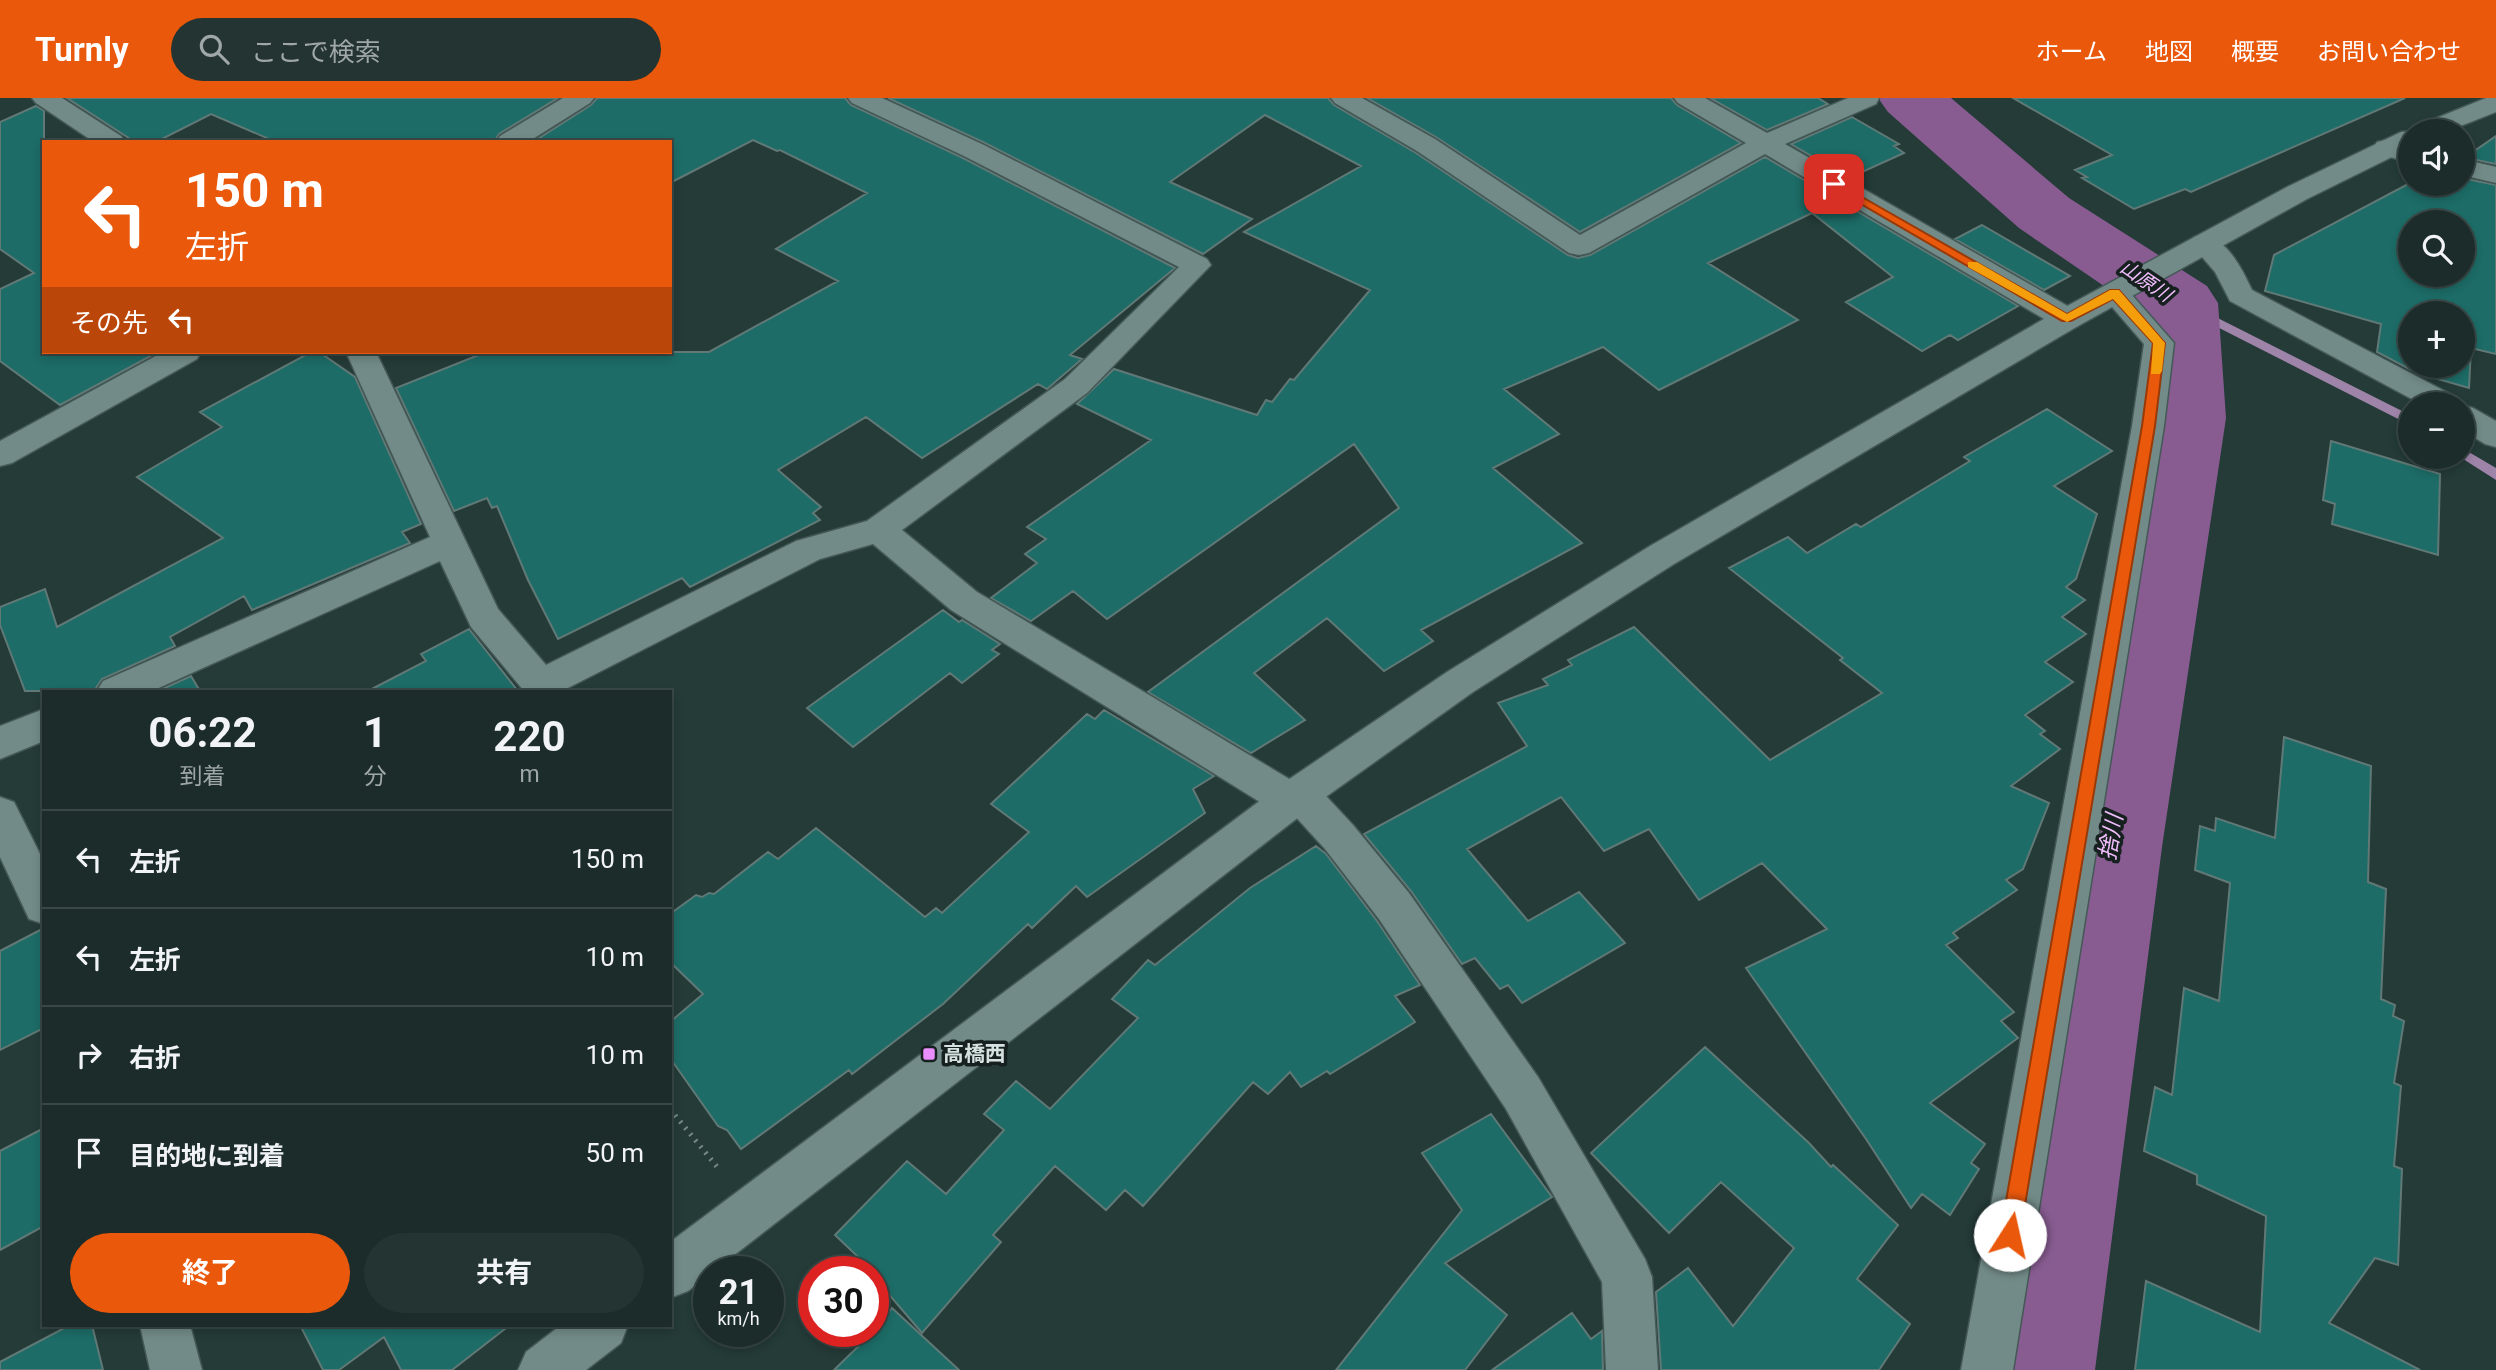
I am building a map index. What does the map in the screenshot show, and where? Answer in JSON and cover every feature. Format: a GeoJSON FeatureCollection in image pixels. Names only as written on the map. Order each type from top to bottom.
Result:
{"type":"FeatureCollection","features":[{"type":"Feature","properties":{"kind":"street"},"geometry":{"type":"LineString","coordinates":[[45,98],[109,140]]}},
{"type":"Feature","properties":{"kind":"street"},"geometry":{"type":"LineString","coordinates":[[512,140],[581,98]]}},
{"type":"Feature","properties":{"kind":"street"},"geometry":{"type":"LineString","coordinates":[[362,354],[484,617],[541,685],[808,550],[879,530],[1076,386],[1197,265],[975,151],[861,98]]}},
{"type":"Feature","properties":{"kind":"street"},"geometry":{"type":"LineString","coordinates":[[1344,98],[1426,145],[1579,247],[1764,144],[1867,99]]}},
{"type":"Feature","properties":{"kind":"street"},"geometry":{"type":"LineString","coordinates":[[1687,98],[2067,319]]}},
{"type":"Feature","properties":{"kind":"street"},"geometry":{"type":"LineString","coordinates":[[2456,119],[2496,103]]}},
{"type":"Feature","properties":{"kind":"street"},"geometry":{"type":"LineString","coordinates":[[672,1271],[1295,797],[1460,682],[1662,555],[2067,319],[2194,249],[2398,148]]}},
{"type":"Feature","properties":{"kind":"street"},"geometry":{"type":"LineString","coordinates":[[2475,170],[2496,175]]}},
{"type":"Feature","properties":{"kind":"street"},"geometry":{"type":"LineString","coordinates":[[2194,249],[2228,269],[2239,295],[2422,392]]}},
{"type":"Feature","properties":{"kind":"street"},"geometry":{"type":"LineString","coordinates":[[1987,1370],[2148,426],[2159,343],[2118,291]]}},
{"type":"Feature","properties":{"kind":"street"},"geometry":{"type":"LineString","coordinates":[[0,455],[182,354]]}},
{"type":"Feature","properties":{"kind":"street"},"geometry":{"type":"LineString","coordinates":[[2475,423],[2496,436]]}},
{"type":"Feature","properties":{"kind":"street"},"geometry":{"type":"LineString","coordinates":[[879,530],[964,601],[1295,797],[1339,837],[1394,906],[1522,1093],[1626,1277],[1632,1370]]}},
{"type":"Feature","properties":{"kind":"street"},"geometry":{"type":"LineString","coordinates":[[118,690],[450,542]]}},
{"type":"Feature","properties":{"kind":"street"},"geometry":{"type":"LineString","coordinates":[[0,743],[42,725]]}},
{"type":"Feature","properties":{"kind":"street"},"geometry":{"type":"LineString","coordinates":[[0,814],[42,902]]}},
{"type":"Feature","properties":{"kind":"street"},"geometry":{"type":"LineString","coordinates":[[165,1327],[176,1370]]}},
{"type":"Feature","properties":{"kind":"street"},"geometry":{"type":"LineString","coordinates":[[544,1370],[600,1327]]}},
{"type":"Feature","properties":{"kind":"path"},"geometry":{"type":"LineString","coordinates":[[672,1111],[752,1211]]}},
{"type":"Feature","properties":{"kind":"building"},"geometry":{"type":"Polygon","coordinates":[[[67,98],[558,98],[499,134],[495,140],[271,140],[211,114],[160,140],[132,140],[67,98]]]}},
{"type":"Feature","properties":{"kind":"building"},"geometry":{"type":"Polygon","coordinates":[[[597,98],[845,98],[851,105],[965,159],[1175,268],[1070,355],[1082,359],[1047,389],[1038,384],[922,458],[866,417],[778,470],[821,507],[813,513],[820,520],[690,587],[682,578],[558,639],[528,580],[497,506],[492,508],[487,498],[454,511],[396,388],[481,354],[709,352],[838,281],[776,249],[867,193],[780,150],[753,140],[672,182],[672,140],[536,140],[591,105],[597,98]]]}},
{"type":"Feature","properties":{"kind":"building"},"geometry":{"type":"Polygon","coordinates":[[[888,98],[1328,98],[1334,105],[1416,153],[1568,255],[1578,258],[1590,255],[1765,157],[2018,306],[1958,340],[1950,335],[1922,351],[1846,302],[1893,277],[1812,213],[1708,263],[1798,320],[1659,390],[1603,347],[1504,389],[1559,434],[1493,468],[1582,543],[1421,630],[1433,641],[1384,671],[1327,618],[1254,673],[1305,720],[1251,753],[1148,692],[1399,508],[1354,444],[1107,619],[1073,591],[1031,621],[991,598],[1037,563],[1025,554],[1046,539],[1027,527],[1151,440],[1077,404],[1114,369],[1257,415],[1266,400],[1272,402],[1290,379],[1294,380],[1370,290],[1244,232],[1361,166],[1265,115],[1170,182],[1252,219],[1203,254],[985,143],[888,98]]]}},
{"type":"Feature","properties":{"kind":"building"},"geometry":{"type":"Polygon","coordinates":[[[1367,98],[1671,98],[1677,105],[1741,143],[1580,232],[1436,137],[1367,98]]]}},
{"type":"Feature","properties":{"kind":"building"},"geometry":{"type":"Polygon","coordinates":[[[1710,98],[1818,98],[1828,104],[1767,130],[1710,98]]]}},
{"type":"Feature","properties":{"kind":"building"},"geometry":{"type":"Polygon","coordinates":[[[2013,98],[2405,98],[2191,192],[2185,189],[2134,209],[2082,178],[2087,177],[2075,170],[2112,155],[2013,98]]]}},
{"type":"Feature","properties":{"kind":"building"},"geometry":{"type":"Polygon","coordinates":[[[36,106],[44,111],[42,354],[154,354],[60,405],[0,361],[0,289],[34,273],[0,249],[0,122],[36,106]]]}},
{"type":"Feature","properties":{"kind":"building"},"geometry":{"type":"Polygon","coordinates":[[[1852,117],[1899,144],[1894,146],[1904,153],[1849,178],[1791,144],[1852,117]]]}},
{"type":"Feature","properties":{"kind":"building"},"geometry":{"type":"Polygon","coordinates":[[[2496,136],[2496,164],[2475,160],[2475,150],[2496,136]]]}},
{"type":"Feature","properties":{"kind":"building"},"geometry":{"type":"Polygon","coordinates":[[[2475,181],[2496,185],[2496,354],[2475,349],[2475,301],[2398,301],[2398,363],[2377,352],[2381,324],[2265,291],[2274,255],[2398,189],[2398,196],[2475,196],[2475,181]]]}},
{"type":"Feature","properties":{"kind":"building"},"geometry":{"type":"Polygon","coordinates":[[[1982,225],[2070,276],[2044,290],[1955,239],[1982,225]]]}},
{"type":"Feature","properties":{"kind":"building"},"geometry":{"type":"Polygon","coordinates":[[[307,354],[322,354],[355,377],[421,524],[402,532],[410,543],[252,610],[244,596],[170,637],[175,646],[102,679],[95,690],[25,691],[0,625],[0,607],[45,589],[57,627],[223,538],[137,477],[222,427],[200,412],[307,354]]]}},
{"type":"Feature","properties":{"kind":"building"},"geometry":{"type":"Polygon","coordinates":[[[2434,378],[2470,378],[2469,388],[2434,378]]]}},
{"type":"Feature","properties":{"kind":"building"},"geometry":{"type":"Polygon","coordinates":[[[2047,409],[2112,451],[2054,486],[2097,514],[2076,579],[2066,587],[2085,600],[2062,617],[2086,634],[2045,662],[2073,682],[2025,715],[2045,731],[2040,734],[2060,749],[2011,786],[2049,803],[2023,869],[2006,880],[2017,890],[1953,933],[1958,938],[1946,945],[2014,1012],[2001,1021],[2018,1038],[1930,1103],[1985,1144],[1971,1163],[1979,1169],[1950,1215],[1922,1194],[1911,1208],[1746,968],[1827,929],[1762,863],[1699,900],[1649,829],[1604,851],[1561,797],[1467,849],[1528,921],[1579,892],[1625,943],[1522,1003],[1508,985],[1500,989],[1475,958],[1462,964],[1411,891],[1364,834],[1527,746],[1498,703],[1548,685],[1543,679],[1572,665],[1568,660],[1634,627],[1770,760],[1882,693],[1840,660],[1843,658],[1729,568],[1788,537],[1807,553],[1856,524],[1861,527],[1970,461],[1964,457],[2047,409]]]}},
{"type":"Feature","properties":{"kind":"building"},"geometry":{"type":"Polygon","coordinates":[[[2331,441],[2398,461],[2398,469],[2423,469],[2440,474],[2438,555],[2332,524],[2335,504],[2323,500],[2331,441]]]}},
{"type":"Feature","properties":{"kind":"building"},"geometry":{"type":"Polygon","coordinates":[[[943,610],[959,622],[962,620],[1000,644],[992,650],[999,654],[962,683],[950,673],[853,747],[807,708],[943,610]]]}},
{"type":"Feature","properties":{"kind":"building"},"geometry":{"type":"Polygon","coordinates":[[[469,629],[517,690],[370,690],[426,661],[421,654],[469,629]]]}},
{"type":"Feature","properties":{"kind":"building"},"geometry":{"type":"Polygon","coordinates":[[[191,676],[199,690],[160,690],[191,676]]]}},
{"type":"Feature","properties":{"kind":"building"},"geometry":{"type":"Polygon","coordinates":[[[1104,710],[1214,776],[1193,789],[1205,813],[1087,897],[1076,886],[1032,928],[1028,924],[943,1004],[852,1074],[849,1070],[741,1149],[727,1130],[718,1126],[672,1061],[672,1020],[703,994],[672,964],[672,913],[696,895],[702,897],[709,893],[714,894],[768,852],[778,859],[816,828],[925,917],[936,908],[942,913],[1029,832],[991,804],[1087,714],[1095,719],[1104,710]]]}},
{"type":"Feature","properties":{"kind":"building"},"geometry":{"type":"Polygon","coordinates":[[[2284,737],[2371,766],[2368,882],[2386,889],[2381,999],[2395,1005],[2393,1016],[2404,1021],[2394,1083],[2401,1086],[2394,1166],[2402,1169],[2398,1265],[2375,1258],[2329,1323],[2420,1370],[2135,1370],[2146,1281],[2260,1332],[2266,1216],[2197,1184],[2197,1175],[2144,1151],[2155,1087],[2172,1095],[2184,988],[2219,1001],[2230,883],[2195,870],[2200,826],[2215,831],[2216,818],[2275,838],[2284,737]]]}},
{"type":"Feature","properties":{"kind":"building"},"geometry":{"type":"Polygon","coordinates":[[[1316,846],[1326,854],[1377,921],[1420,985],[1395,996],[1415,1022],[1330,1074],[1327,1071],[1301,1087],[1290,1072],[1268,1094],[1253,1082],[1143,1206],[1125,1190],[1106,1210],[1055,1166],[993,1235],[1001,1242],[922,1333],[889,1295],[889,1256],[857,1256],[835,1235],[907,1161],[946,1194],[1004,1130],[984,1114],[1016,1081],[1050,1109],[1138,1018],[1112,999],[1148,960],[1155,965],[1250,888],[1316,846]]]}},
{"type":"Feature","properties":{"kind":"building"},"geometry":{"type":"Polygon","coordinates":[[[42,929],[42,1029],[0,1050],[0,951],[42,929]]]}},
{"type":"Feature","properties":{"kind":"building"},"geometry":{"type":"Polygon","coordinates":[[[1705,1047],[1809,1143],[1831,1167],[1833,1165],[1898,1225],[1857,1279],[1910,1324],[1879,1370],[1661,1370],[1656,1292],[1688,1268],[1733,1326],[1794,1248],[1721,1182],[1669,1233],[1591,1153],[1705,1047]]]}},
{"type":"Feature","properties":{"kind":"building"},"geometry":{"type":"Polygon","coordinates":[[[1491,1114],[1552,1197],[1445,1263],[1507,1315],[1465,1370],[1336,1370],[1462,1210],[1422,1153],[1491,1114]]]}},
{"type":"Feature","properties":{"kind":"building"},"geometry":{"type":"Polygon","coordinates":[[[42,1129],[42,1227],[0,1250],[0,1151],[42,1129]]]}},
{"type":"Feature","properties":{"kind":"building"},"geometry":{"type":"Polygon","coordinates":[[[892,1308],[959,1370],[834,1370],[858,1347],[889,1347],[889,1312],[892,1308]]]}},
{"type":"Feature","properties":{"kind":"building"},"geometry":{"type":"Polygon","coordinates":[[[1572,1313],[1591,1339],[1602,1331],[1603,1370],[1492,1370],[1572,1313]]]}},
{"type":"Feature","properties":{"kind":"building"},"geometry":{"type":"Polygon","coordinates":[[[66,1327],[92,1327],[103,1370],[0,1370],[0,1362],[66,1327]]]}},
{"type":"Feature","properties":{"kind":"building"},"geometry":{"type":"Polygon","coordinates":[[[301,1327],[507,1327],[452,1370],[401,1370],[384,1337],[339,1370],[323,1370],[301,1327]]]}},
{"type":"Feature","properties":{"kind":"waterway","name":"捨川"},"geometry":{"type":"LineString","coordinates":[[1911,98],[2044,213],[2180,303],[2185,418],[2109,847],[2028,1370]]}},
{"type":"Feature","properties":{"kind":"waterway","name":"山原川"},"geometry":{"type":"LineString","coordinates":[[2180,303],[2398,415]]}},
{"type":"Feature","properties":{"kind":"waterway","name":"山原川"},"geometry":{"type":"LineString","coordinates":[[2475,461],[2496,475]]}},
{"type":"Feature","properties":{"kind":"slow traffic"},"geometry":{"type":"LineString","coordinates":[[1973,264],[2067,319],[2115,293],[2159,343],[2155,371]]}},
{"type":"Feature","properties":{"kind":"place","name":"高橋西"},"geometry":{"type":"Point","coordinates":[929,1054]}},
{"type":"Feature","properties":{"kind":"route"},"geometry":{"type":"LineString","coordinates":[[1834,184],[2067,319],[2115,293],[2159,343],[2148,426],[2010,1235]]}}]}
